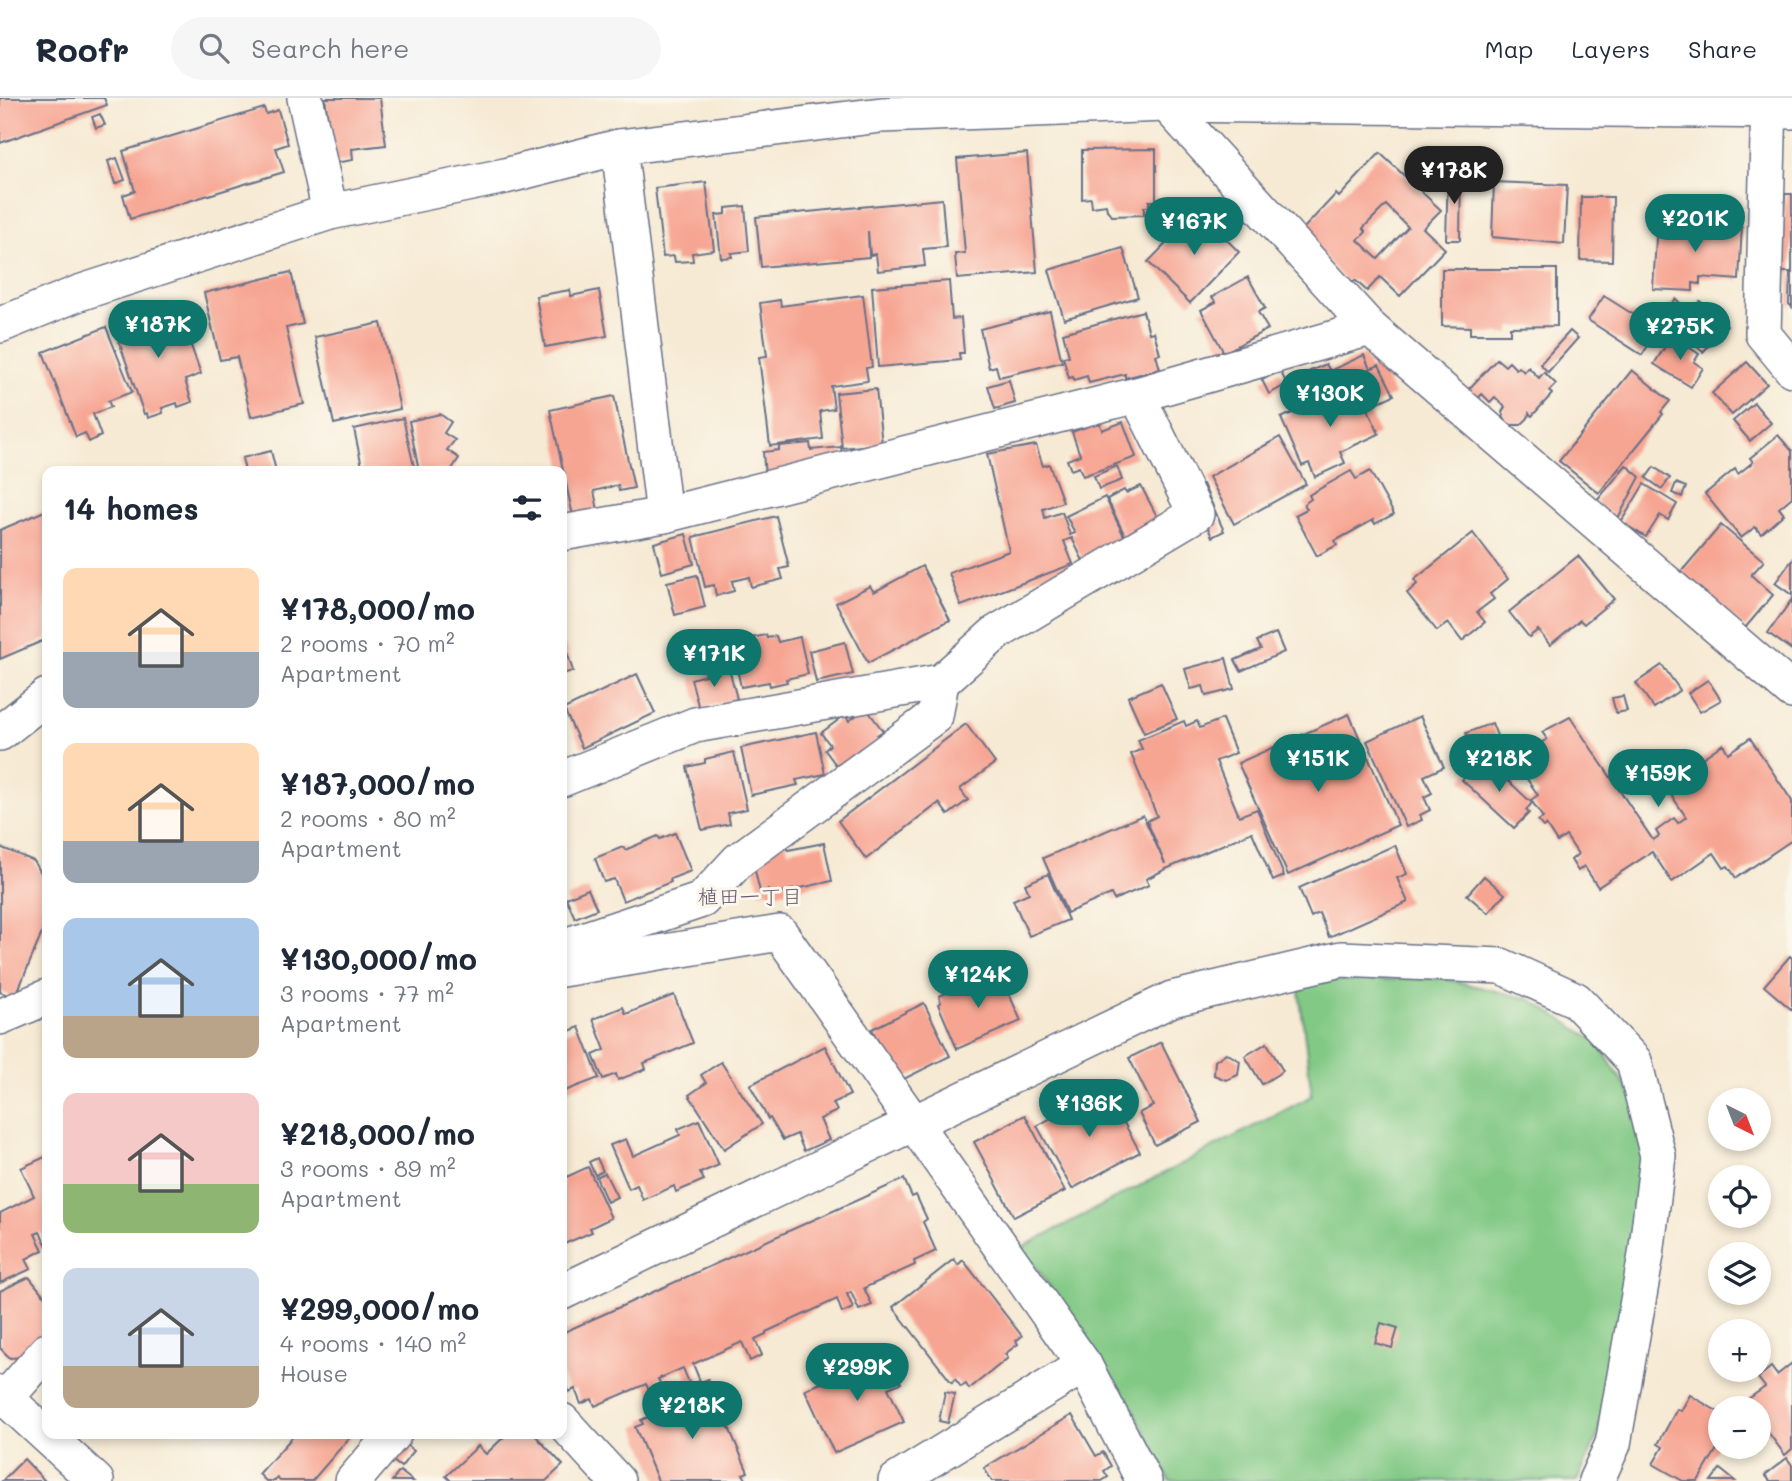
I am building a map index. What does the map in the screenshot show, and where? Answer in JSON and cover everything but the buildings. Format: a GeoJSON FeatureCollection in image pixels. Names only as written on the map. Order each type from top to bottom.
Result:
{"type":"FeatureCollection","features":[{"type":"Feature","properties":{"kind":"street"},"geometry":{"type":"LineString","coordinates":[[305,98],[330,212]]}},
{"type":"Feature","properties":{"kind":"street"},"geometry":{"type":"LineString","coordinates":[[0,326],[79,293],[330,212],[505,176],[620,148],[881,115],[1163,101],[1776,107],[1763,334],[1792,369]]}},
{"type":"Feature","properties":{"kind":"street"},"geometry":{"type":"LineString","coordinates":[[1163,101],[1370,328],[1788,682]]}},
{"type":"Feature","properties":{"kind":"street"},"geometry":{"type":"LineString","coordinates":[[620,148],[664,515]]}},
{"type":"Feature","properties":{"kind":"street"},"geometry":{"type":"LineString","coordinates":[[567,532],[664,515],[1137,396],[1370,328]]}},
{"type":"Feature","properties":{"kind":"street"},"geometry":{"type":"LineString","coordinates":[[567,777],[695,725],[941,682],[996,633],[1196,514],[1137,396]]}},
{"type":"Feature","properties":{"kind":"street"},"geometry":{"type":"LineString","coordinates":[[567,945],[702,900],[739,860],[935,716],[941,682]]}},
{"type":"Feature","properties":{"kind":"street"},"geometry":{"type":"LineString","coordinates":[[0,733],[42,700]]}},
{"type":"Feature","properties":{"kind":"street"},"geometry":{"type":"LineString","coordinates":[[567,968],[780,933],[1084,1365],[1144,1481]]}},
{"type":"Feature","properties":{"kind":"street"},"geometry":{"type":"LineString","coordinates":[[567,1290],[1172,999],[1341,960],[1501,965],[1576,1000],[1634,1060],[1658,1156],[1646,1255],[1613,1444],[1596,1481]]}},
{"type":"Feature","properties":{"kind":"street"},"geometry":{"type":"LineString","coordinates":[[0,1017],[42,999]]}},
{"type":"Feature","properties":{"kind":"street"},"geometry":{"type":"LineString","coordinates":[[42,1356],[3,1396],[42,1432]]}},
{"type":"Feature","properties":{"kind":"street"},"geometry":{"type":"LineString","coordinates":[[896,1481],[1084,1365]]}},
{"type":"Feature","properties":{"kind":"street"},"geometry":{"type":"LineString","coordinates":[[567,1426],[617,1481]]}},
{"type":"Feature","properties":{"kind":"street"},"geometry":{"type":"LineString","coordinates":[[50,1439],[96,1481]]}},
{"type":"Feature","properties":{"kind":"street"},"geometry":{"type":"LineString","coordinates":[[354,1481],[389,1439]]}},
{"type":"Feature","properties":{"kind":"green space"},"geometry":{"type":"Polygon","coordinates":[[[1442,978],[1529,999],[1596,1041],[1639,1107],[1650,1185],[1597,1438],[1577,1481],[1170,1481],[1131,1405],[1022,1247],[1312,1096],[1298,982],[1442,978]]]}},
{"type":"Feature","properties":{"kind":"district","name":"植田一丁目"},"geometry":{"type":"Point","coordinates":[750,897]}}]}
